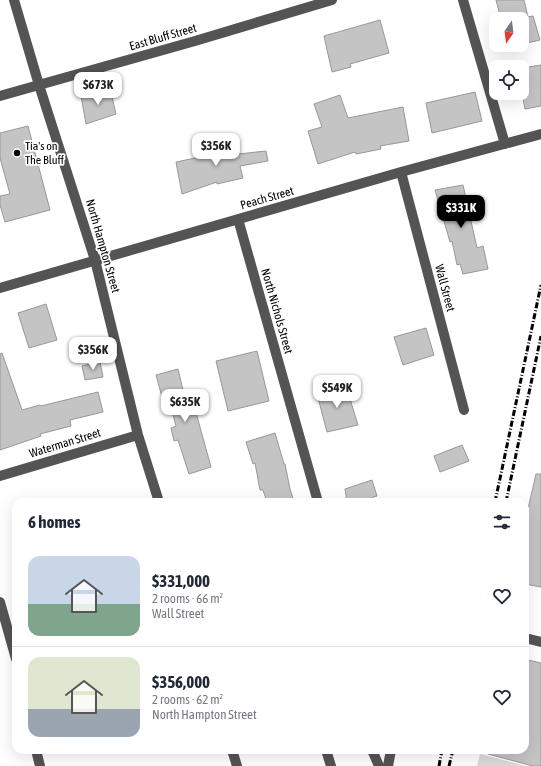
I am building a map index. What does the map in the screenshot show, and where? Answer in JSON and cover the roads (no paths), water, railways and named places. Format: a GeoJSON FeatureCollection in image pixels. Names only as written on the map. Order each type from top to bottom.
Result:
{"type":"FeatureCollection","features":[{"type":"Feature","properties":{"kind":"street","name":"North Hampton Street"},"geometry":{"type":"LineString","coordinates":[[14,0],[39,86],[96,260],[138,435],[158,498]]}},
{"type":"Feature","properties":{"kind":"street","name":"East Bluff Street"},"geometry":{"type":"LineString","coordinates":[[0,96],[195,41],[332,0]]}},
{"type":"Feature","properties":{"kind":"street"},"geometry":{"type":"LineString","coordinates":[[464,0],[505,144]]}},
{"type":"Feature","properties":{"kind":"street","name":"Peach Street"},"geometry":{"type":"LineString","coordinates":[[0,288],[401,172],[541,134]]}},
{"type":"Feature","properties":{"kind":"street","name":"Wall Street"},"geometry":{"type":"LineString","coordinates":[[401,172],[464,410]]}},
{"type":"Feature","properties":{"kind":"street","name":"North Nichols Street"},"geometry":{"type":"LineString","coordinates":[[238,219],[317,498]]}},
{"type":"Feature","properties":{"kind":"street","name":"Waterman Street"},"geometry":{"type":"LineString","coordinates":[[0,476],[138,435]]}},
{"type":"Feature","properties":{"kind":"street"},"geometry":{"type":"LineString","coordinates":[[0,602],[12,645]]}},
{"type":"Feature","properties":{"kind":"street"},"geometry":{"type":"LineString","coordinates":[[529,639],[541,642]]}},
{"type":"Feature","properties":{"kind":"street"},"geometry":{"type":"LineString","coordinates":[[37,754],[40,766]]}},
{"type":"Feature","properties":{"kind":"street"},"geometry":{"type":"LineString","coordinates":[[233,754],[237,766]]}},
{"type":"Feature","properties":{"kind":"street"},"geometry":{"type":"LineString","coordinates":[[327,754],[331,766]]}},
{"type":"Feature","properties":{"kind":"street"},"geometry":{"type":"LineString","coordinates":[[374,754],[379,766]]}},
{"type":"Feature","properties":{"kind":"street"},"geometry":{"type":"LineString","coordinates":[[388,766],[390,754]]}},
{"type":"Feature","properties":{"kind":"railway"},"geometry":{"type":"LineString","coordinates":[[496,498],[541,285]]}},
{"type":"Feature","properties":{"kind":"railway"},"geometry":{"type":"LineString","coordinates":[[507,498],[541,336]]}},
{"type":"Feature","properties":{"kind":"railway"},"geometry":{"type":"LineString","coordinates":[[439,766],[441,754]]}},
{"type":"Feature","properties":{"kind":"railway"},"geometry":{"type":"LineString","coordinates":[[449,766],[452,754]]}},
{"type":"Feature","properties":{"kind":"place","name":"Tía's on The Bluff"},"geometry":{"type":"Point","coordinates":[17,153]}}]}
